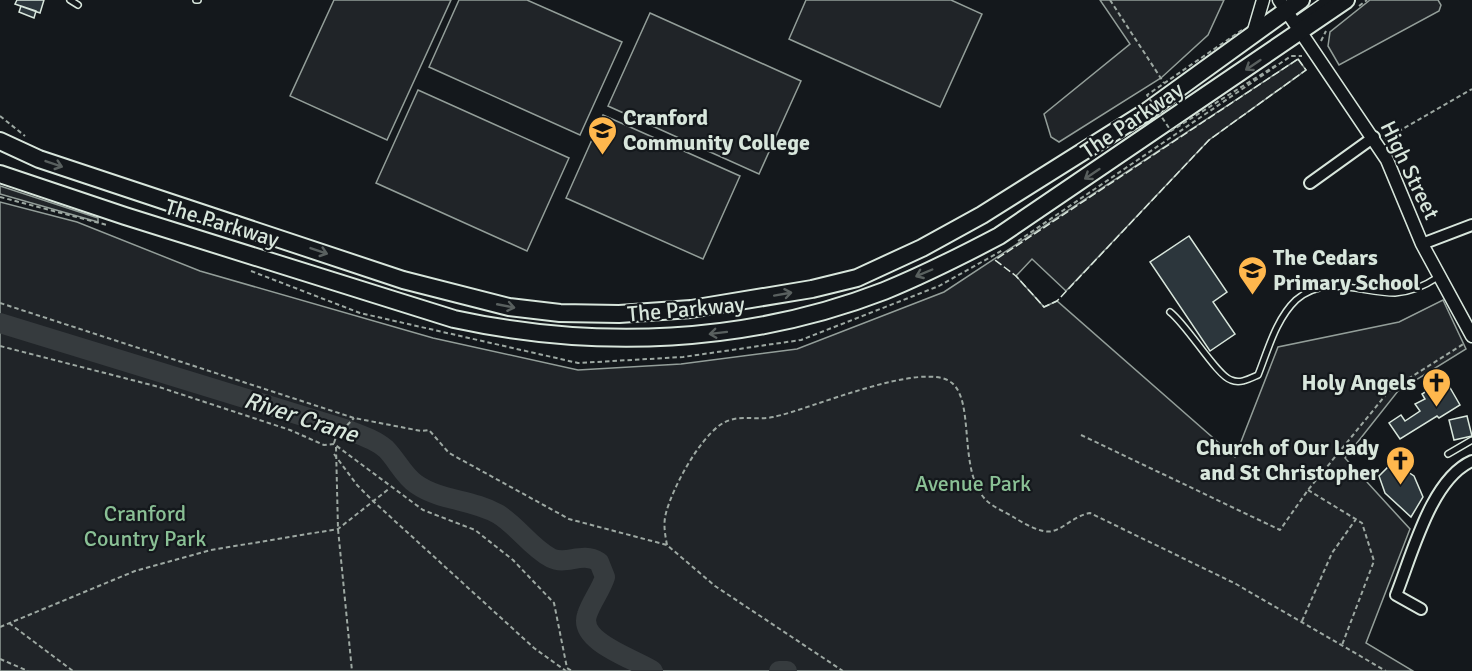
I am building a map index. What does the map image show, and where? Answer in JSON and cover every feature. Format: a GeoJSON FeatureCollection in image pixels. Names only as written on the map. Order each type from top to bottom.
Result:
{"type":"FeatureCollection","features":[{"type":"Feature","properties":{"kind":"highway","name":"The Parkway"},"geometry":{"type":"LineString","coordinates":[[0,174],[125,216],[454,319],[502,329],[586,337],[653,338],[717,334],[830,308],[882,291],[939,267],[1017,224],[1291,16],[1301,0]]}},
{"type":"Feature","properties":{"kind":"highway","name":"The Parkway"},"geometry":{"type":"LineString","coordinates":[[0,141],[39,159],[403,280],[509,307],[572,314],[691,309],[812,289],[857,278],[922,248],[982,214],[1116,131],[1246,34],[1291,16],[1346,0]]}},
{"type":"Feature","properties":{"kind":"street"},"geometry":{"type":"LineString","coordinates":[[1246,34],[1263,0]]}},
{"type":"Feature","properties":{"kind":"street"},"geometry":{"type":"LineString","coordinates":[[1291,16],[1330,0]]}},
{"type":"Feature","properties":{"kind":"street","name":"High Street"},"geometry":{"type":"LineString","coordinates":[[1291,16],[1376,140],[1404,195],[1422,244],[1472,337]]}},
{"type":"Feature","properties":{"kind":"street"},"geometry":{"type":"LineString","coordinates":[[1310,183],[1376,140]]}},
{"type":"Feature","properties":{"kind":"street"},"geometry":{"type":"LineString","coordinates":[[1422,244],[1472,225]]}},
{"type":"Feature","properties":{"kind":"street"},"geometry":{"type":"LineString","coordinates":[[1421,609],[1396,595],[1425,520],[1443,486],[1459,467],[1472,461]]}},
{"type":"Feature","properties":{"kind":"lane"},"geometry":{"type":"LineString","coordinates":[[70,0],[78,5]]}},
{"type":"Feature","properties":{"kind":"lane"},"geometry":{"type":"LineString","coordinates":[[1170,312],[1184,322],[1222,375],[1231,381],[1244,381],[1258,375],[1282,318],[1297,299],[1320,288],[1344,285],[1396,293],[1424,286],[1440,276]]}},
{"type":"Feature","properties":{"kind":"lane"},"geometry":{"type":"LineString","coordinates":[[1448,453],[1472,440]]}},
{"type":"Feature","properties":{"kind":"path"},"geometry":{"type":"LineString","coordinates":[[1110,0],[1164,83]]}},
{"type":"Feature","properties":{"kind":"path"},"geometry":{"type":"LineString","coordinates":[[1246,34],[1147,95],[1171,131],[1291,56],[1301,57],[1305,54]]}},
{"type":"Feature","properties":{"kind":"path"},"geometry":{"type":"LineString","coordinates":[[1013,244],[1150,154],[1278,64]]}},
{"type":"Feature","properties":{"kind":"path"},"geometry":{"type":"LineString","coordinates":[[1376,140],[1472,89]]}},
{"type":"Feature","properties":{"kind":"path"},"geometry":{"type":"LineString","coordinates":[[246,269],[360,314],[578,363],[683,357],[801,340],[939,286],[1004,250]]}},
{"type":"Feature","properties":{"kind":"path"},"geometry":{"type":"LineString","coordinates":[[0,303],[354,418],[421,431],[429,430],[448,453],[569,519],[667,544],[715,586],[843,671]]}},
{"type":"Feature","properties":{"kind":"path"},"geometry":{"type":"LineString","coordinates":[[1081,435],[1280,530],[1308,490],[1389,391],[1472,337]]}},
{"type":"Feature","properties":{"kind":"path"},"geometry":{"type":"LineString","coordinates":[[0,346],[159,387],[290,430],[324,445],[335,445],[390,488],[423,510],[475,530],[513,560],[554,603],[567,670]]}},
{"type":"Feature","properties":{"kind":"path"},"geometry":{"type":"LineString","coordinates":[[667,544],[664,530],[669,504],[704,441],[720,425],[736,417],[773,417],[894,381],[938,377],[952,382],[960,394],[971,476],[985,499],[1028,526],[1047,531],[1054,531],[1075,516],[1090,513],[1236,584],[1386,671]]}},
{"type":"Feature","properties":{"kind":"path"},"geometry":{"type":"LineString","coordinates":[[352,671],[338,529],[334,454],[336,437],[354,418]]}},
{"type":"Feature","properties":{"kind":"path"},"geometry":{"type":"LineString","coordinates":[[334,454],[357,485],[373,501],[534,648],[572,671]]}},
{"type":"Feature","properties":{"kind":"path"},"geometry":{"type":"LineString","coordinates":[[0,627],[135,570],[211,550],[338,529],[390,488]]}},
{"type":"Feature","properties":{"kind":"path"},"geometry":{"type":"LineString","coordinates":[[1308,490],[1362,523],[1374,561],[1342,645]]}},
{"type":"Feature","properties":{"kind":"path"},"geometry":{"type":"LineString","coordinates":[[1302,621],[1332,553],[1356,519]]}},
{"type":"Feature","properties":{"kind":"path"},"geometry":{"type":"LineString","coordinates":[[9,623],[73,671]]}},
{"type":"Feature","properties":{"kind":"path"},"geometry":{"type":"LineString","coordinates":[[0,659],[28,671]]}},
{"type":"Feature","properties":{"kind":"green space"},"geometry":{"type":"Polygon","coordinates":[[[334,0],[451,0],[387,140],[290,96],[334,0]]]}},
{"type":"Feature","properties":{"kind":"green space"},"geometry":{"type":"Polygon","coordinates":[[[459,0],[527,0],[622,42],[580,135],[429,67],[459,0]]]}},
{"type":"Feature","properties":{"kind":"green space"},"geometry":{"type":"Polygon","coordinates":[[[806,0],[951,0],[982,14],[940,107],[789,39],[806,0]]]}},
{"type":"Feature","properties":{"kind":"green space"},"geometry":{"type":"Polygon","coordinates":[[[1100,0],[1224,0],[1208,35],[1161,78],[1059,142],[1051,137],[1044,114],[1130,44],[1100,0]]]}},
{"type":"Feature","properties":{"kind":"green space"},"geometry":{"type":"Polygon","coordinates":[[[1370,0],[1438,0],[1441,5],[1439,11],[1339,65],[1328,46],[1330,32],[1370,0]]]}},
{"type":"Feature","properties":{"kind":"green space"},"geometry":{"type":"Polygon","coordinates":[[[650,13],[801,81],[759,174],[608,106],[650,13]]]}},
{"type":"Feature","properties":{"kind":"green space","name":"Avenue Park"},"geometry":{"type":"Polygon","coordinates":[[[1298,59],[1306,70],[1209,140],[1066,291],[1032,259],[1016,276],[1044,307],[1057,301],[1235,457],[1278,347],[1399,322],[1443,300],[1466,349],[1398,391],[1345,458],[1410,529],[1366,643],[1413,671],[0,671],[0,332],[3,333],[0,314],[0,202],[77,222],[200,271],[433,338],[578,370],[681,364],[797,349],[944,292],[1298,59]]]}},
{"type":"Feature","properties":{"kind":"green space"},"geometry":{"type":"Polygon","coordinates":[[[418,90],[569,158],[527,251],[376,183],[418,90]]]}},
{"type":"Feature","properties":{"kind":"green space"},"geometry":{"type":"Polygon","coordinates":[[[603,115],[740,176],[703,259],[566,198],[603,115]]]}},
{"type":"Feature","properties":{"kind":"green space"},"geometry":{"type":"Polygon","coordinates":[[[0,186],[98,218],[98,222],[0,194],[0,186]]]}},
{"type":"Feature","properties":{"kind":"building"},"geometry":{"type":"Polygon","coordinates":[[[17,0],[44,0],[40,13],[15,4],[17,0]]]}},
{"type":"Feature","properties":{"kind":"building"},"geometry":{"type":"Polygon","coordinates":[[[21,6],[36,11],[34,18],[19,12],[21,6]]]}},
{"type":"Feature","properties":{"kind":"building"},"geometry":{"type":"Polygon","coordinates":[[[1189,236],[1227,292],[1213,302],[1235,334],[1210,351],[1150,262],[1189,236]]]}},
{"type":"Feature","properties":{"kind":"building","name":"Holy Angels"},"geometry":{"type":"Polygon","coordinates":[[[1445,379],[1460,405],[1400,439],[1389,423],[1401,415],[1405,421],[1420,411],[1415,404],[1425,399],[1422,394],[1445,379]]]}},
{"type":"Feature","properties":{"kind":"building"},"geometry":{"type":"Polygon","coordinates":[[[1467,416],[1472,436],[1454,440],[1449,420],[1467,416]]]}},
{"type":"Feature","properties":{"kind":"building","name":"Church of Our Lady and St Christopher"},"geometry":{"type":"Polygon","coordinates":[[[1393,462],[1414,476],[1423,497],[1411,517],[1385,493],[1379,476],[1393,462]]]}},
{"type":"Feature","properties":{"kind":"waterway","name":"River Crane"},"geometry":{"type":"LineString","coordinates":[[0,323],[345,429],[382,445],[416,484],[435,494],[478,505],[498,514],[551,558],[557,560],[586,558],[599,562],[605,577],[587,615],[587,625],[591,633],[610,649],[653,671]]}},
{"type":"Feature","properties":{"kind":"waterway","name":"River Crane"},"geometry":{"type":"LineString","coordinates":[[779,671],[787,671]]}},
{"type":"Feature","properties":{"kind":"fence"},"geometry":{"type":"LineString","coordinates":[[1298,59],[1306,70],[1209,140],[1057,301],[1044,307],[1016,276],[995,260],[1298,59]]}},
{"type":"Feature","properties":{"kind":"place","name":"Cranford Community College"},"geometry":{"type":"Point","coordinates":[602,156]}},
{"type":"Feature","properties":{"kind":"place","name":"The Cedars Primary School"},"geometry":{"type":"Point","coordinates":[1252,296]}},
{"type":"Feature","properties":{"kind":"place","name":"Holy Angels"},"geometry":{"type":"Point","coordinates":[1437,408]}},
{"type":"Feature","properties":{"kind":"place","name":"Church of Our Lady and St Christopher"},"geometry":{"type":"Point","coordinates":[1400,486]}},
{"type":"Feature","properties":{"kind":"park label","name":"Cranford Country Park"},"geometry":{"type":"Point","coordinates":[145,526]}}]}
